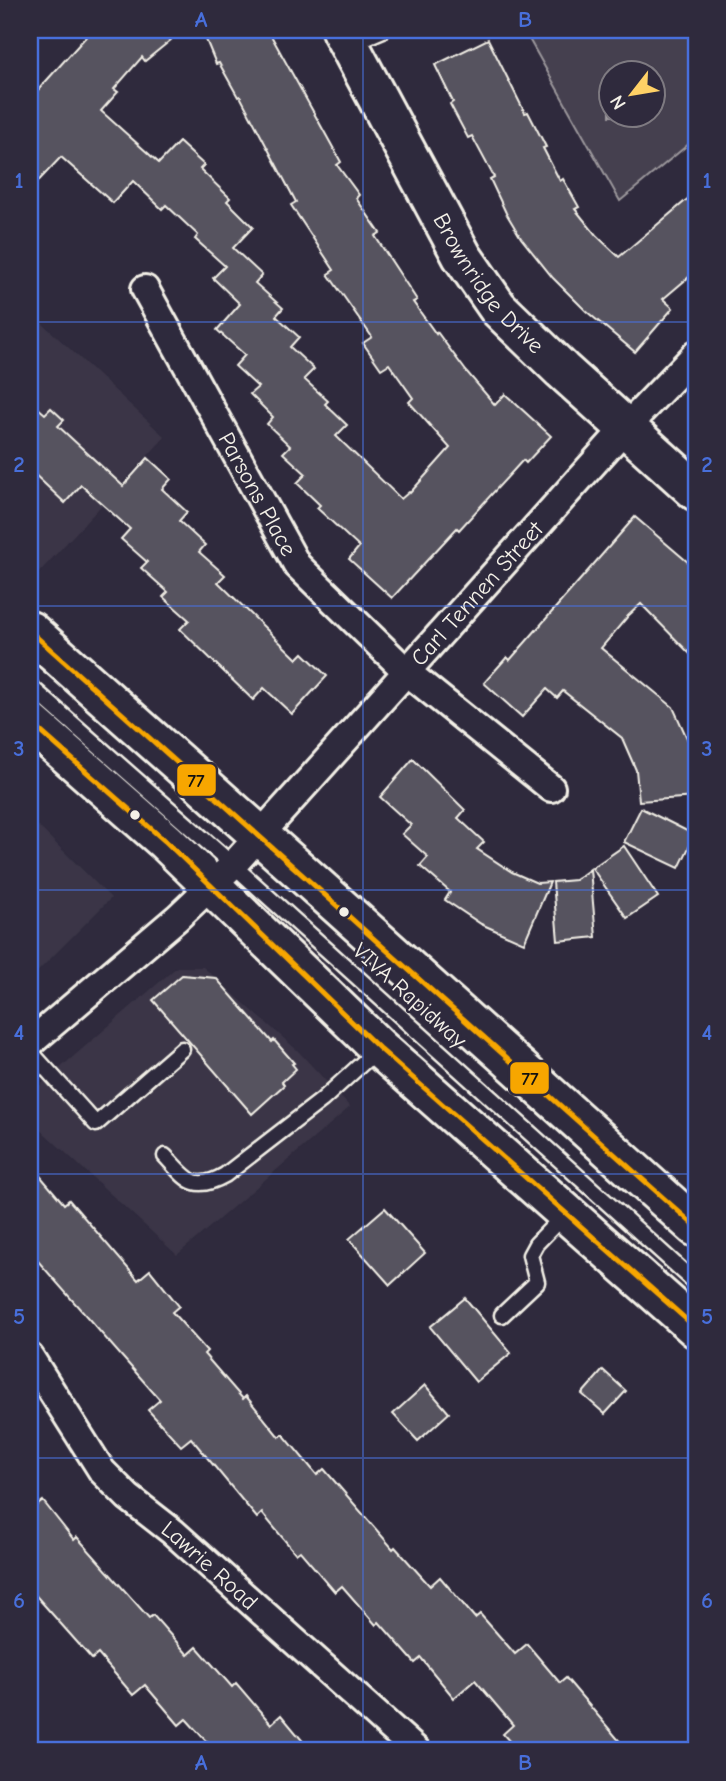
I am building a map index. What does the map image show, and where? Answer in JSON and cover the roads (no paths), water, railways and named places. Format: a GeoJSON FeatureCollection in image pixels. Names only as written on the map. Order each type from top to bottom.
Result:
{"type":"FeatureCollection","features":[{"type":"Feature","properties":{"kind":"main road","name":"Brownridge Drive"},"geometry":{"type":"LineString","coordinates":[[345,37],[462,256],[498,308],[696,491]]}},
{"type":"Feature","properties":{"kind":"main road"},"geometry":{"type":"LineString","coordinates":[[30,631],[696,1227]]}},
{"type":"Feature","properties":{"kind":"main road"},"geometry":{"type":"LineString","coordinates":[[30,722],[165,841],[222,876],[379,1048],[696,1328]]}},
{"type":"Feature","properties":{"kind":"street","name":"Parsons Place"},"geometry":{"type":"LineString","coordinates":[[145,289],[296,565],[407,672],[551,788]]}},
{"type":"Feature","properties":{"kind":"street","name":"Carl Tennen Street"},"geometry":{"type":"LineString","coordinates":[[30,1043],[222,876],[626,427],[696,354]]}},
{"type":"Feature","properties":{"kind":"street","name":"Lawrie Road"},"geometry":{"type":"LineString","coordinates":[[30,1357],[102,1471],[128,1497],[173,1532],[417,1751]]}},
{"type":"Feature","properties":{"kind":"lane"},"geometry":{"type":"LineString","coordinates":[[345,37],[383,30]]}},
{"type":"Feature","properties":{"kind":"lane","name":"VIVA Rapidway"},"geometry":{"type":"LineString","coordinates":[[30,686],[222,876],[696,1283]]}},
{"type":"Feature","properties":{"kind":"lane"},"geometry":{"type":"LineString","coordinates":[[165,1156],[190,1181],[209,1184],[225,1175],[322,1100],[379,1048]]}},
{"type":"Feature","properties":{"kind":"lane"},"geometry":{"type":"LineString","coordinates":[[30,1051],[96,1124],[182,1049]]}},
{"type":"Feature","properties":{"kind":"lane"},"geometry":{"type":"LineString","coordinates":[[502,1315],[537,1282],[530,1255],[536,1244],[566,1213]]}}]}
